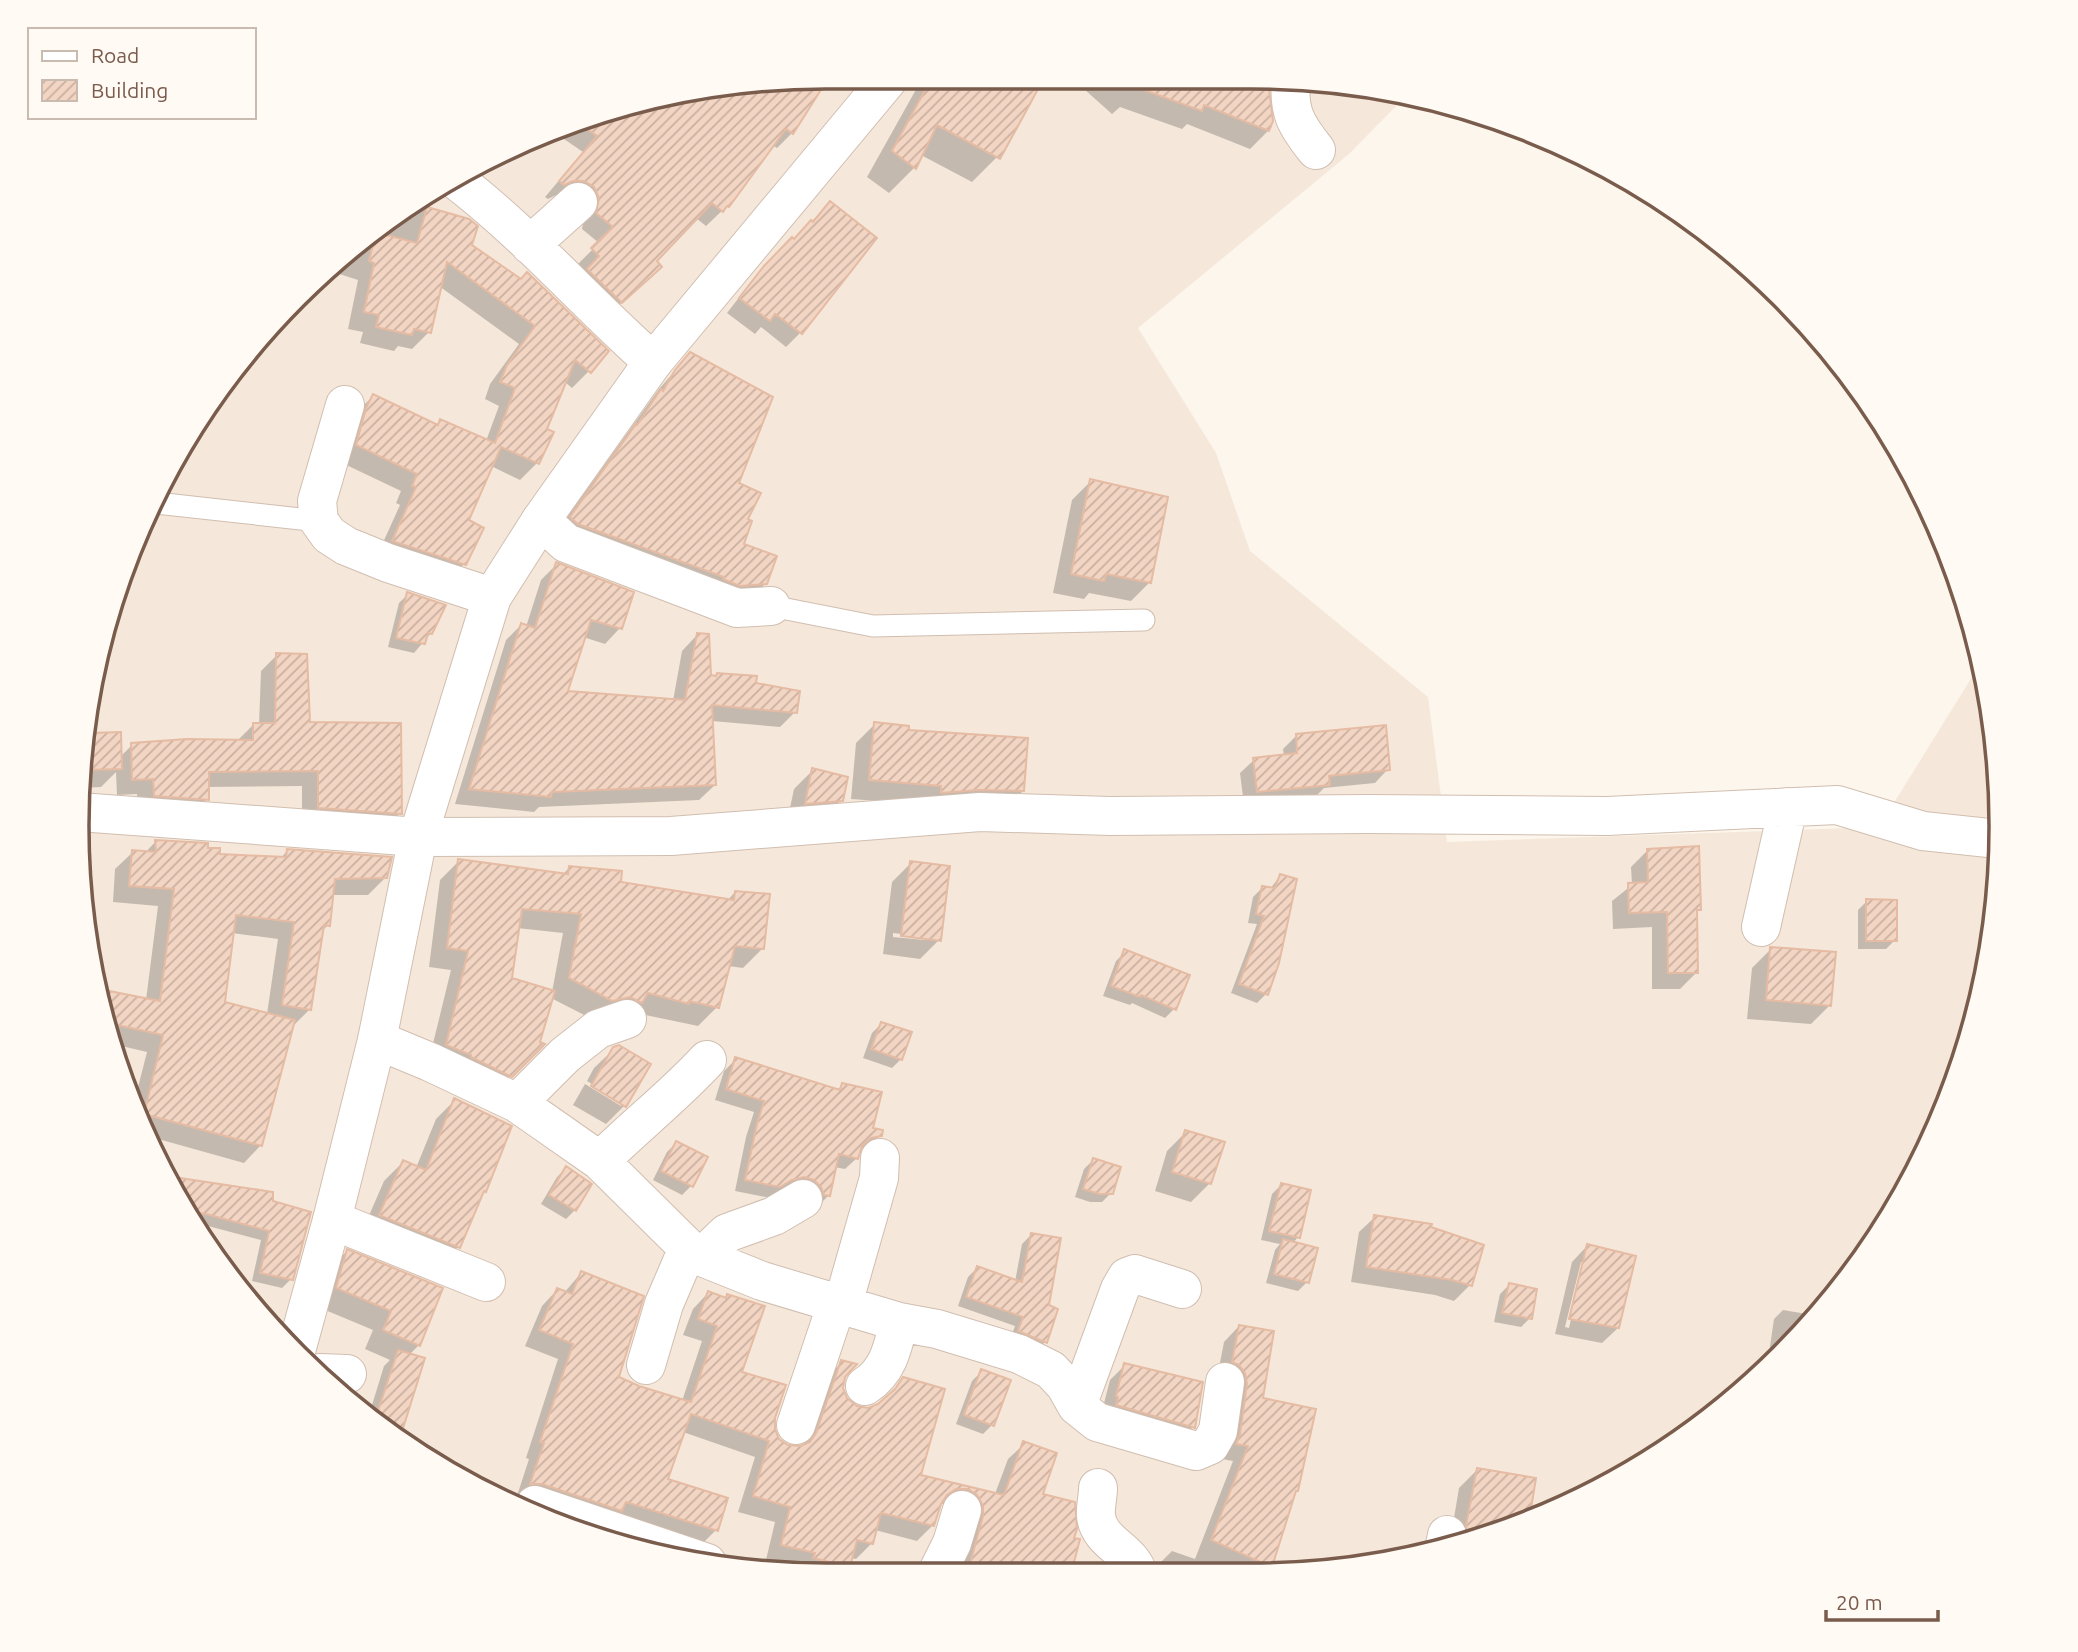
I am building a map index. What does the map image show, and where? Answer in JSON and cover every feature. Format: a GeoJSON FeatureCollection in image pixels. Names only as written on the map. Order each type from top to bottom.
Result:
{"type":"FeatureCollection","features":[{"type":"Feature","properties":{"kind":"street"},"geometry":{"type":"LineString","coordinates":[[299,1341],[377,1040],[418,837],[492,597],[541,520],[653,362],[880,89]]}},
{"type":"Feature","properties":{"kind":"street"},"geometry":{"type":"LineString","coordinates":[[1290,91],[1289,98],[1298,127],[1316,150]]}},
{"type":"Feature","properties":{"kind":"street"},"geometry":{"type":"LineString","coordinates":[[463,185],[653,362]]}},
{"type":"Feature","properties":{"kind":"street"},"geometry":{"type":"LineString","coordinates":[[530,245],[578,202]]}},
{"type":"Feature","properties":{"kind":"street"},"geometry":{"type":"LineString","coordinates":[[345,405],[317,501],[319,522],[329,535],[346,546],[388,563],[492,597]]}},
{"type":"Feature","properties":{"kind":"street"},"geometry":{"type":"LineString","coordinates":[[541,520],[566,543],[737,608],[771,606]]}},
{"type":"Feature","properties":{"kind":"street"},"geometry":{"type":"LineString","coordinates":[[90,813],[418,837],[671,836],[980,812],[1110,816],[1607,816],[1836,805],[1923,831],[1989,838]]}},
{"type":"Feature","properties":{"kind":"street"},"geometry":{"type":"LineString","coordinates":[[1761,926],[1788,807]]}},
{"type":"Feature","properties":{"kind":"street"},"geometry":{"type":"LineString","coordinates":[[517,1103],[565,1055],[598,1030],[627,1019]]}},
{"type":"Feature","properties":{"kind":"street"},"geometry":{"type":"LineString","coordinates":[[377,1040],[517,1103],[600,1161],[695,1253],[762,1281],[1019,1354],[1051,1370],[1065,1385],[1077,1406],[1097,1422],[1196,1451],[1210,1445],[1218,1431],[1225,1382]]}},
{"type":"Feature","properties":{"kind":"street"},"geometry":{"type":"LineString","coordinates":[[600,1161],[629,1132],[677,1092],[707,1060]]}},
{"type":"Feature","properties":{"kind":"street"},"geometry":{"type":"LineString","coordinates":[[796,1425],[840,1303],[879,1178],[880,1158]]}},
{"type":"Feature","properties":{"kind":"street"},"geometry":{"type":"LineString","coordinates":[[646,1365],[664,1304],[695,1253],[727,1233],[774,1216],[803,1199]]}},
{"type":"Feature","properties":{"kind":"street"},"geometry":{"type":"LineString","coordinates":[[332,1220],[486,1282]]}},
{"type":"Feature","properties":{"kind":"street"},"geometry":{"type":"LineString","coordinates":[[1077,1406],[1120,1289],[1127,1277],[1135,1274],[1182,1289]]}},
{"type":"Feature","properties":{"kind":"street"},"geometry":{"type":"LineString","coordinates":[[865,1386],[875,1380],[890,1357],[899,1322]]}},
{"type":"Feature","properties":{"kind":"street"},"geometry":{"type":"LineString","coordinates":[[1098,1488],[1096,1516],[1100,1529],[1134,1563]]}},
{"type":"Feature","properties":{"kind":"street"},"geometry":{"type":"LineString","coordinates":[[942,1563],[952,1543],[962,1510]]}},
{"type":"Feature","properties":{"kind":"street"},"geometry":{"type":"LineString","coordinates":[[570,1517],[613,1531]]}},
{"type":"Feature","properties":{"kind":"lane"},"geometry":{"type":"LineString","coordinates":[[163,504],[319,522]]}},
{"type":"Feature","properties":{"kind":"lane"},"geometry":{"type":"LineString","coordinates":[[771,606],[873,626],[1144,620]]}},
{"type":"Feature","properties":{"kind":"shaded area"},"geometry":{"type":"Polygon","coordinates":[[[826,89],[1252,89],[1300,91],[1398,104],[1349,154],[1138,328],[1216,453],[1250,551],[1428,697],[1447,842],[1879,827],[1973,675],[1987,778],[1987,874],[1975,970],[1950,1063],[1933,1108],[1890,1194],[1837,1275],[1773,1347],[1738,1380],[1701,1411],[1661,1439],[1578,1487],[1534,1507],[1443,1538],[1396,1549],[1300,1561],[1252,1563],[826,1563],[778,1561],[682,1549],[589,1524],[544,1507],[500,1487],[417,1439],[377,1411],[305,1347],[241,1275],[213,1235],[165,1152],[145,1108],[114,1017],[103,970],[91,874],[89,826],[91,778],[103,682],[128,589],[165,500],[213,417],[241,377],[272,340],[340,272],[377,241],[417,213],[500,165],[544,145],[635,114],[682,103],[778,91],[826,89]]]}},
{"type":"Feature","properties":{"kind":"building"},"geometry":{"type":"Polygon","coordinates":[[[821,89],[793,134],[786,129],[729,207],[723,212],[712,203],[657,261],[662,267],[622,303],[587,269],[599,256],[591,248],[613,227],[596,213],[599,198],[594,187],[584,181],[573,181],[564,185],[559,181],[597,136],[587,129],[682,103],[778,91],[821,89]]]}},
{"type":"Feature","properties":{"kind":"building"},"geometry":{"type":"Polygon","coordinates":[[[926,89],[1038,89],[1000,159],[937,125],[916,169],[892,151],[926,89]]]}},
{"type":"Feature","properties":{"kind":"building"},"geometry":{"type":"Polygon","coordinates":[[[1141,89],[1269,90],[1273,121],[1269,131],[1204,105],[1202,111],[1141,89]]]}},
{"type":"Feature","properties":{"kind":"building"},"geometry":{"type":"Polygon","coordinates":[[[830,201],[877,238],[802,334],[775,314],[770,321],[739,298],[764,266],[792,237],[794,239],[811,220],[813,222],[830,201]]]}},
{"type":"Feature","properties":{"kind":"building"},"geometry":{"type":"Polygon","coordinates":[[[427,207],[469,219],[478,226],[472,245],[521,279],[527,272],[609,351],[591,373],[575,360],[547,429],[554,432],[539,464],[501,447],[469,520],[484,528],[466,565],[392,541],[416,487],[412,486],[417,474],[356,445],[366,408],[373,394],[438,425],[440,419],[495,443],[515,388],[500,382],[507,365],[535,326],[447,262],[431,333],[414,329],[412,335],[376,327],[379,315],[364,312],[374,263],[369,261],[373,244],[386,235],[417,243],[427,207]]]}},
{"type":"Feature","properties":{"kind":"building"},"geometry":{"type":"Polygon","coordinates":[[[690,352],[773,397],[739,483],[761,493],[748,519],[752,521],[744,544],[777,556],[767,584],[740,586],[723,579],[724,577],[578,524],[570,517],[690,352]]]}},
{"type":"Feature","properties":{"kind":"building"},"geometry":{"type":"Polygon","coordinates":[[[1090,479],[1168,497],[1151,583],[1106,574],[1104,581],[1071,574],[1090,479]]]}},
{"type":"Feature","properties":{"kind":"building"},"geometry":{"type":"Polygon","coordinates":[[[556,562],[634,592],[622,629],[591,620],[568,691],[685,700],[697,633],[709,634],[711,675],[716,676],[717,673],[757,676],[756,683],[800,691],[797,713],[712,705],[716,785],[552,792],[551,797],[469,789],[521,623],[535,628],[556,562]]]}},
{"type":"Feature","properties":{"kind":"building"},"geometry":{"type":"Polygon","coordinates":[[[407,592],[446,605],[432,634],[428,633],[425,644],[396,638],[407,592]]]}},
{"type":"Feature","properties":{"kind":"building"},"geometry":{"type":"Polygon","coordinates":[[[276,653],[307,654],[310,722],[401,723],[402,814],[318,808],[318,771],[209,772],[209,800],[154,796],[153,779],[132,780],[131,743],[187,739],[253,740],[253,723],[275,723],[276,653]]]}},
{"type":"Feature","properties":{"kind":"building"},"geometry":{"type":"Polygon","coordinates":[[[874,722],[909,726],[909,730],[1028,738],[1024,791],[978,790],[941,793],[941,786],[869,780],[874,722]]]}},
{"type":"Feature","properties":{"kind":"building"},"geometry":{"type":"Polygon","coordinates":[[[1386,725],[1390,770],[1329,776],[1330,785],[1257,792],[1253,758],[1297,753],[1296,734],[1386,725]]]}},
{"type":"Feature","properties":{"kind":"building"},"geometry":{"type":"Polygon","coordinates":[[[121,732],[122,769],[92,770],[96,733],[121,732]]]}},
{"type":"Feature","properties":{"kind":"building"},"geometry":{"type":"Polygon","coordinates":[[[812,768],[848,777],[843,801],[805,804],[812,768]]]}},
{"type":"Feature","properties":{"kind":"building"},"geometry":{"type":"Polygon","coordinates":[[[155,840],[208,843],[208,848],[220,848],[220,854],[286,857],[287,849],[392,857],[387,878],[335,879],[330,926],[324,925],[311,1010],[282,1005],[294,922],[236,915],[225,1002],[295,1020],[262,1146],[148,1115],[145,1109],[163,1035],[116,1025],[108,991],[160,1001],[174,889],[129,886],[132,850],[156,852],[155,840]]]}},
{"type":"Feature","properties":{"kind":"building"},"geometry":{"type":"Polygon","coordinates":[[[1699,846],[1701,910],[1697,910],[1698,973],[1668,973],[1667,912],[1629,913],[1628,883],[1648,882],[1647,849],[1699,846]]]}},
{"type":"Feature","properties":{"kind":"building"},"geometry":{"type":"Polygon","coordinates":[[[458,859],[568,874],[569,866],[622,871],[621,882],[734,900],[735,891],[770,894],[764,949],[735,946],[719,1008],[689,1001],[689,1004],[648,993],[642,1003],[630,997],[612,1001],[569,978],[581,914],[522,909],[512,978],[555,991],[540,1042],[545,1044],[512,1077],[446,1045],[468,951],[447,948],[458,859]]]}},
{"type":"Feature","properties":{"kind":"building"},"geometry":{"type":"Polygon","coordinates":[[[910,861],[950,866],[941,941],[901,936],[910,861]]]}},
{"type":"Feature","properties":{"kind":"building"},"geometry":{"type":"Polygon","coordinates":[[[1280,874],[1297,879],[1279,963],[1268,995],[1239,984],[1264,916],[1256,914],[1262,886],[1275,888],[1280,874]]]}},
{"type":"Feature","properties":{"kind":"building"},"geometry":{"type":"Polygon","coordinates":[[[1866,899],[1897,900],[1897,941],[1866,941],[1866,899]]]}},
{"type":"Feature","properties":{"kind":"building"},"geometry":{"type":"Polygon","coordinates":[[[1770,947],[1836,952],[1831,1006],[1766,1000],[1770,947]]]}},
{"type":"Feature","properties":{"kind":"building"},"geometry":{"type":"Polygon","coordinates":[[[1124,949],[1190,975],[1176,1010],[1111,986],[1124,949]]]}},
{"type":"Feature","properties":{"kind":"building"},"geometry":{"type":"Polygon","coordinates":[[[881,1022],[912,1032],[902,1060],[871,1049],[881,1022]]]}},
{"type":"Feature","properties":{"kind":"building"},"geometry":{"type":"Polygon","coordinates":[[[619,1045],[651,1064],[626,1107],[591,1086],[613,1047],[619,1045]]]}},
{"type":"Feature","properties":{"kind":"building"},"geometry":{"type":"Polygon","coordinates":[[[735,1057],[840,1090],[842,1083],[882,1092],[873,1128],[883,1130],[882,1136],[871,1138],[862,1146],[858,1159],[839,1154],[830,1196],[824,1195],[814,1180],[804,1177],[780,1187],[745,1180],[764,1101],[726,1089],[735,1057]]]}},
{"type":"Feature","properties":{"kind":"building"},"geometry":{"type":"Polygon","coordinates":[[[454,1098],[512,1126],[460,1248],[379,1215],[403,1160],[426,1170],[454,1098]]]}},
{"type":"Feature","properties":{"kind":"building"},"geometry":{"type":"Polygon","coordinates":[[[1185,1130],[1225,1142],[1211,1184],[1172,1172],[1185,1130]]]}},
{"type":"Feature","properties":{"kind":"building"},"geometry":{"type":"Polygon","coordinates":[[[676,1141],[708,1157],[693,1187],[661,1171],[676,1141]]]}},
{"type":"Feature","properties":{"kind":"building"},"geometry":{"type":"Polygon","coordinates":[[[1093,1158],[1121,1167],[1113,1194],[1100,1194],[1083,1189],[1093,1158]]]}},
{"type":"Feature","properties":{"kind":"building"},"geometry":{"type":"Polygon","coordinates":[[[566,1166],[592,1184],[576,1211],[549,1195],[566,1166]]]}},
{"type":"Feature","properties":{"kind":"building"},"geometry":{"type":"Polygon","coordinates":[[[179,1178],[273,1192],[273,1201],[311,1212],[293,1280],[260,1273],[269,1231],[200,1213],[179,1178]]]}},
{"type":"Feature","properties":{"kind":"building"},"geometry":{"type":"Polygon","coordinates":[[[1281,1183],[1311,1190],[1300,1238],[1269,1231],[1281,1183]]]}},
{"type":"Feature","properties":{"kind":"building"},"geometry":{"type":"Polygon","coordinates":[[[1374,1215],[1432,1224],[1431,1227],[1484,1245],[1472,1286],[1452,1280],[1366,1267],[1374,1215]]]}},
{"type":"Feature","properties":{"kind":"building"},"geometry":{"type":"Polygon","coordinates":[[[1031,1233],[1061,1238],[1049,1305],[1058,1309],[1047,1343],[1018,1331],[1023,1317],[966,1297],[977,1266],[1022,1282],[1031,1233]]]}},
{"type":"Feature","properties":{"kind":"building"},"geometry":{"type":"Polygon","coordinates":[[[1283,1239],[1318,1248],[1309,1283],[1274,1274],[1283,1239]]]}},
{"type":"Feature","properties":{"kind":"building"},"geometry":{"type":"Polygon","coordinates":[[[1587,1244],[1636,1256],[1619,1328],[1569,1319],[1587,1244]]]}},
{"type":"Feature","properties":{"kind":"building"},"geometry":{"type":"Polygon","coordinates":[[[347,1249],[443,1288],[420,1346],[383,1330],[391,1311],[336,1288],[347,1249]]]}},
{"type":"Feature","properties":{"kind":"building"},"geometry":{"type":"Polygon","coordinates":[[[581,1271],[644,1296],[619,1377],[691,1402],[717,1326],[698,1319],[708,1291],[726,1298],[727,1294],[765,1306],[742,1372],[786,1385],[775,1418],[775,1429],[779,1439],[788,1445],[801,1446],[810,1442],[816,1433],[841,1360],[857,1364],[845,1377],[843,1388],[847,1398],[857,1406],[868,1408],[878,1404],[895,1389],[903,1377],[945,1389],[921,1475],[1004,1495],[1023,1441],[1057,1453],[1043,1494],[1075,1502],[1077,1529],[1074,1538],[1080,1539],[1074,1563],[970,1563],[983,1516],[983,1506],[977,1495],[968,1489],[956,1489],[947,1495],[934,1526],[881,1513],[873,1544],[857,1540],[851,1563],[834,1563],[813,1558],[815,1553],[781,1545],[790,1507],[753,1496],[769,1441],[691,1414],[668,1479],[728,1498],[718,1531],[626,1502],[622,1511],[542,1484],[530,1484],[544,1443],[540,1442],[573,1344],[539,1330],[557,1288],[572,1294],[581,1271]]]}},
{"type":"Feature","properties":{"kind":"building"},"geometry":{"type":"Polygon","coordinates":[[[1509,1283],[1537,1289],[1532,1319],[1502,1313],[1509,1283]]]}},
{"type":"Feature","properties":{"kind":"building"},"geometry":{"type":"Polygon","coordinates":[[[1239,1325],[1274,1331],[1263,1398],[1316,1409],[1298,1491],[1274,1562],[1262,1563],[1211,1540],[1248,1446],[1236,1444],[1240,1434],[1247,1384],[1245,1373],[1239,1365],[1232,1362],[1239,1325]]]}},
{"type":"Feature","properties":{"kind":"building"},"geometry":{"type":"Polygon","coordinates":[[[398,1350],[425,1358],[403,1429],[378,1412],[398,1350]]]}},
{"type":"Feature","properties":{"kind":"building"},"geometry":{"type":"Polygon","coordinates":[[[1124,1363],[1203,1382],[1195,1428],[1116,1405],[1124,1363]]]}},
{"type":"Feature","properties":{"kind":"building"},"geometry":{"type":"Polygon","coordinates":[[[981,1369],[1011,1380],[994,1426],[964,1415],[981,1369]]]}},
{"type":"Feature","properties":{"kind":"building"},"geometry":{"type":"Polygon","coordinates":[[[1477,1468],[1536,1478],[1531,1508],[1467,1531],[1477,1468]]]}}]}
